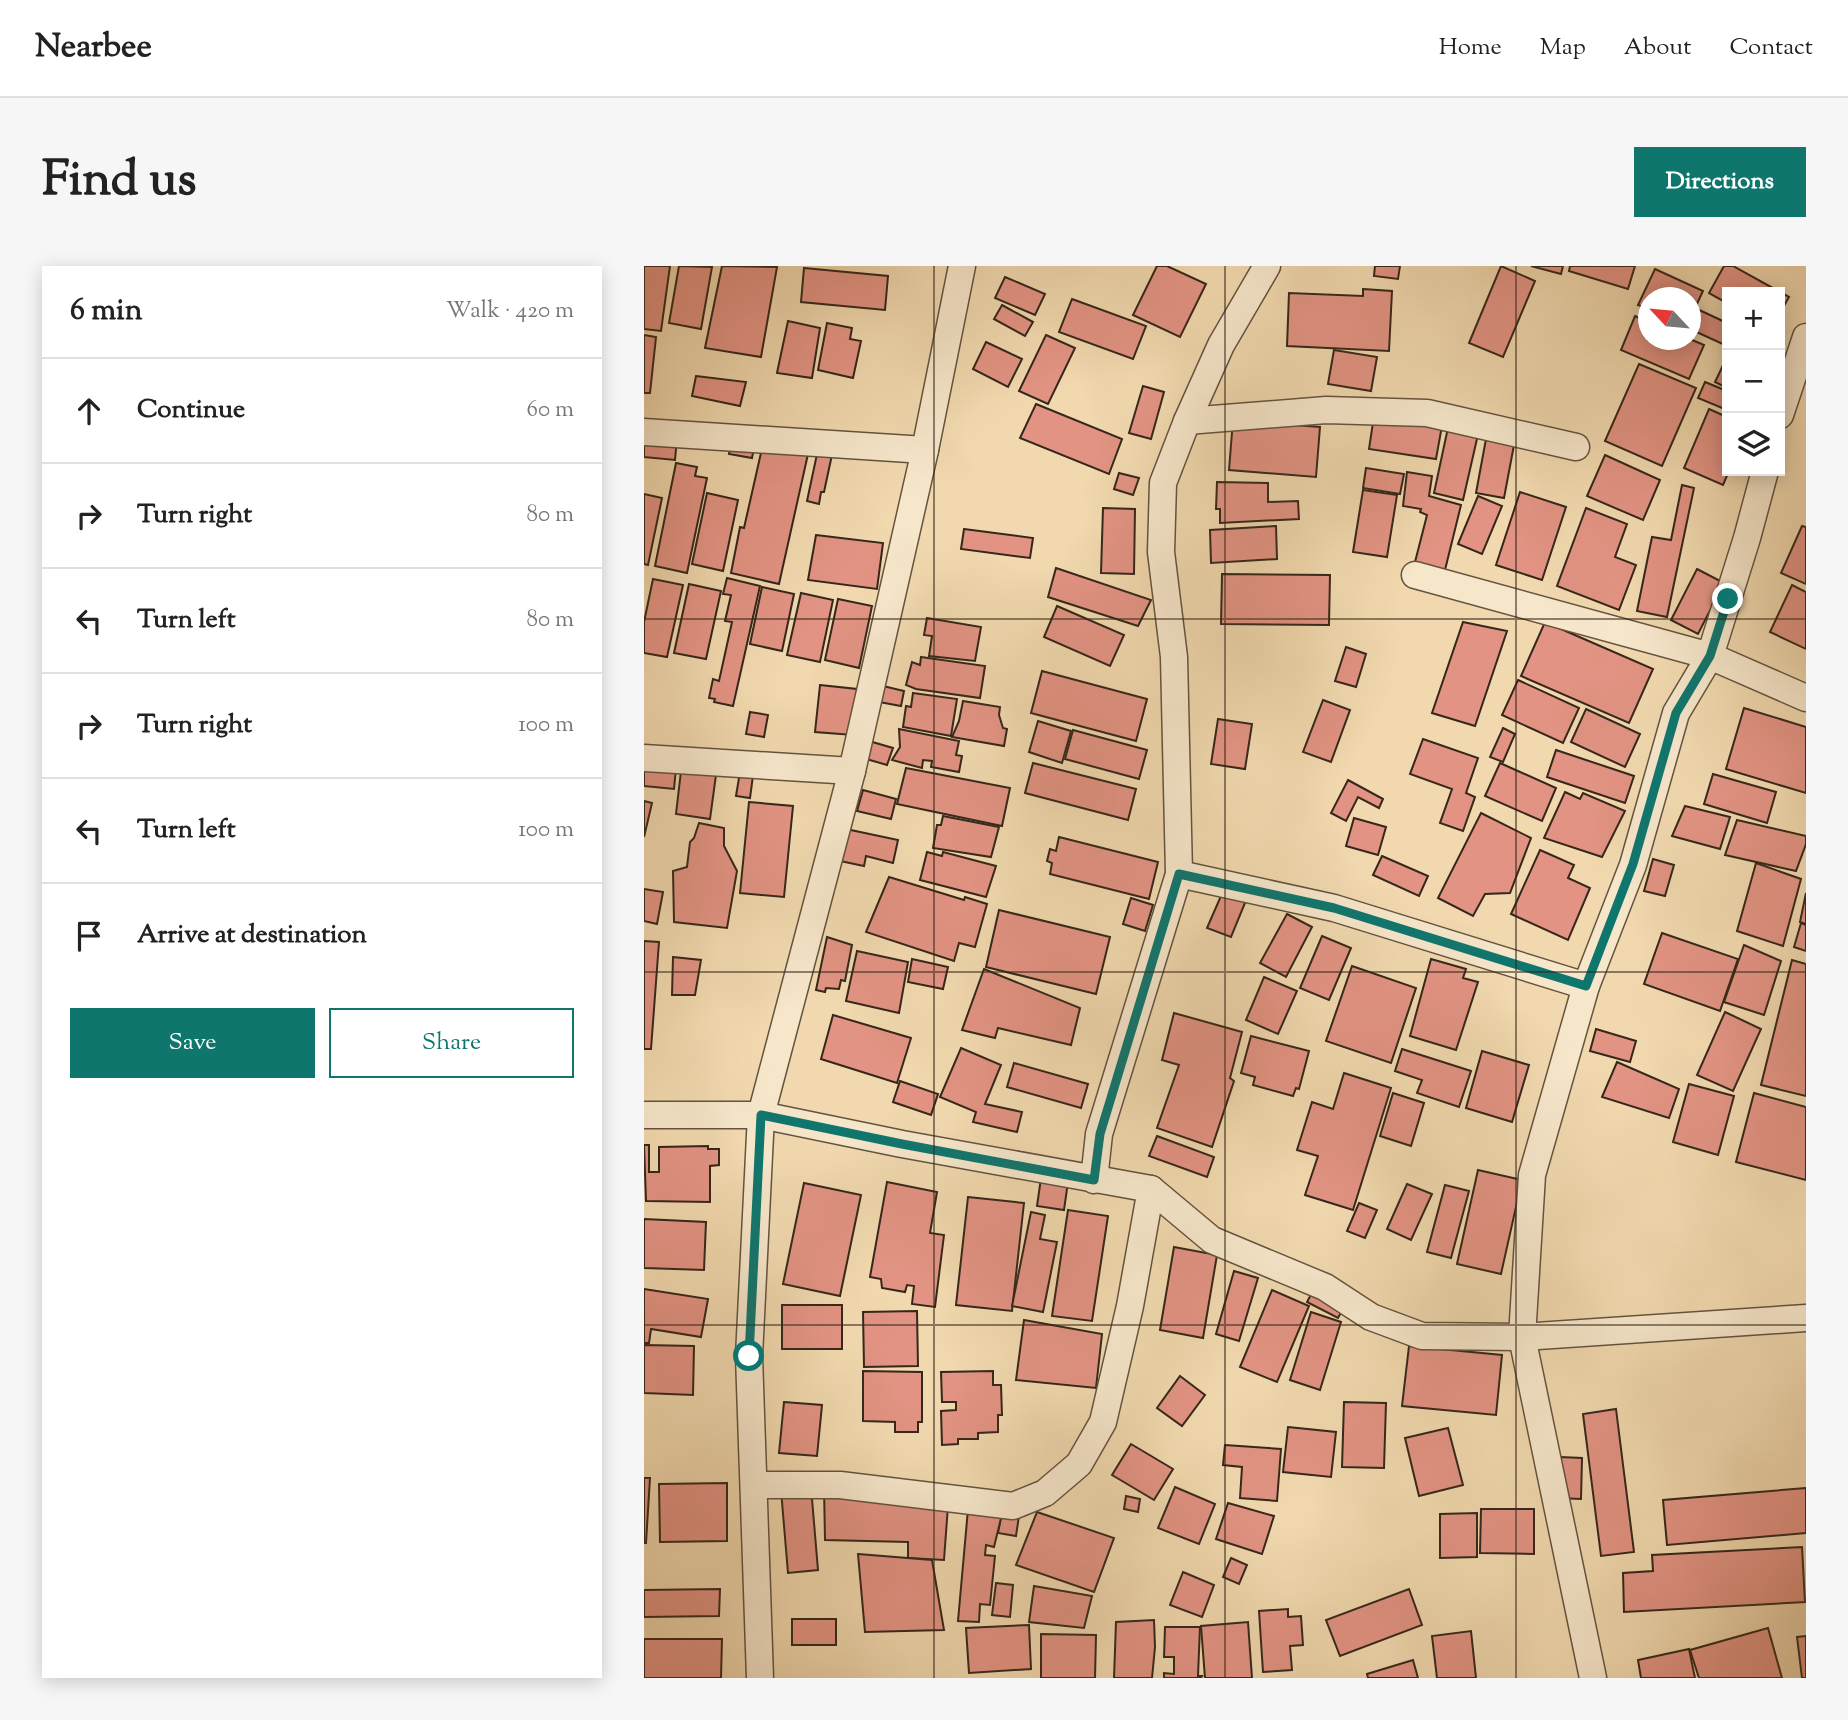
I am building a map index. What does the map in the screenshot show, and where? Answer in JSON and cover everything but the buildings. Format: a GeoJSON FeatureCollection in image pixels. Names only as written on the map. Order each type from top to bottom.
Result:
{"type":"FeatureCollection","features":[{"type":"Feature","properties":{"kind":"street"},"geometry":{"type":"LineString","coordinates":[[760,1678],[749,1356],[761,1115],[852,771],[925,450],[962,266]]}},
{"type":"Feature","properties":{"kind":"street"},"geometry":{"type":"LineString","coordinates":[[1094,1180],[1100,1134],[1179,874],[1174,657],[1161,552],[1163,483],[1221,345],[1267,266]]}},
{"type":"Feature","properties":{"kind":"street"},"geometry":{"type":"LineString","coordinates":[[1781,413],[1806,337]]}},
{"type":"Feature","properties":{"kind":"street"},"geometry":{"type":"LineString","coordinates":[[1187,421],[1326,410],[1427,413],[1576,447]]}},
{"type":"Feature","properties":{"kind":"street"},"geometry":{"type":"LineString","coordinates":[[644,432],[925,450]]}},
{"type":"Feature","properties":{"kind":"street"},"geometry":{"type":"LineString","coordinates":[[1593,1678],[1522,1337],[1532,1175],[1586,986],[1633,864],[1676,713],[1710,656],[1764,476]]}},
{"type":"Feature","properties":{"kind":"street"},"geometry":{"type":"LineString","coordinates":[[1415,575],[1710,656],[1806,698]]}},
{"type":"Feature","properties":{"kind":"street"},"geometry":{"type":"LineString","coordinates":[[644,758],[852,771]]}},
{"type":"Feature","properties":{"kind":"street"},"geometry":{"type":"LineString","coordinates":[[1179,874],[1334,908],[1586,986]]}},
{"type":"Feature","properties":{"kind":"street"},"geometry":{"type":"LineString","coordinates":[[644,1115],[761,1115],[902,1144],[1151,1189],[1212,1240],[1325,1287],[1371,1317],[1422,1336],[1522,1337],[1806,1318]]}},
{"type":"Feature","properties":{"kind":"street"},"geometry":{"type":"LineString","coordinates":[[754,1485],[840,1485],[1013,1506],[1045,1493],[1079,1464],[1103,1422],[1130,1306],[1151,1189]]}},
{"type":"Feature","properties":{"kind":"route"},"geometry":{"type":"LineString","coordinates":[[749,1356],[761,1115],[1094,1180],[1100,1134],[1179,874],[1334,908],[1586,986],[1633,864],[1676,713],[1710,656],[1728,599]]}}]}
